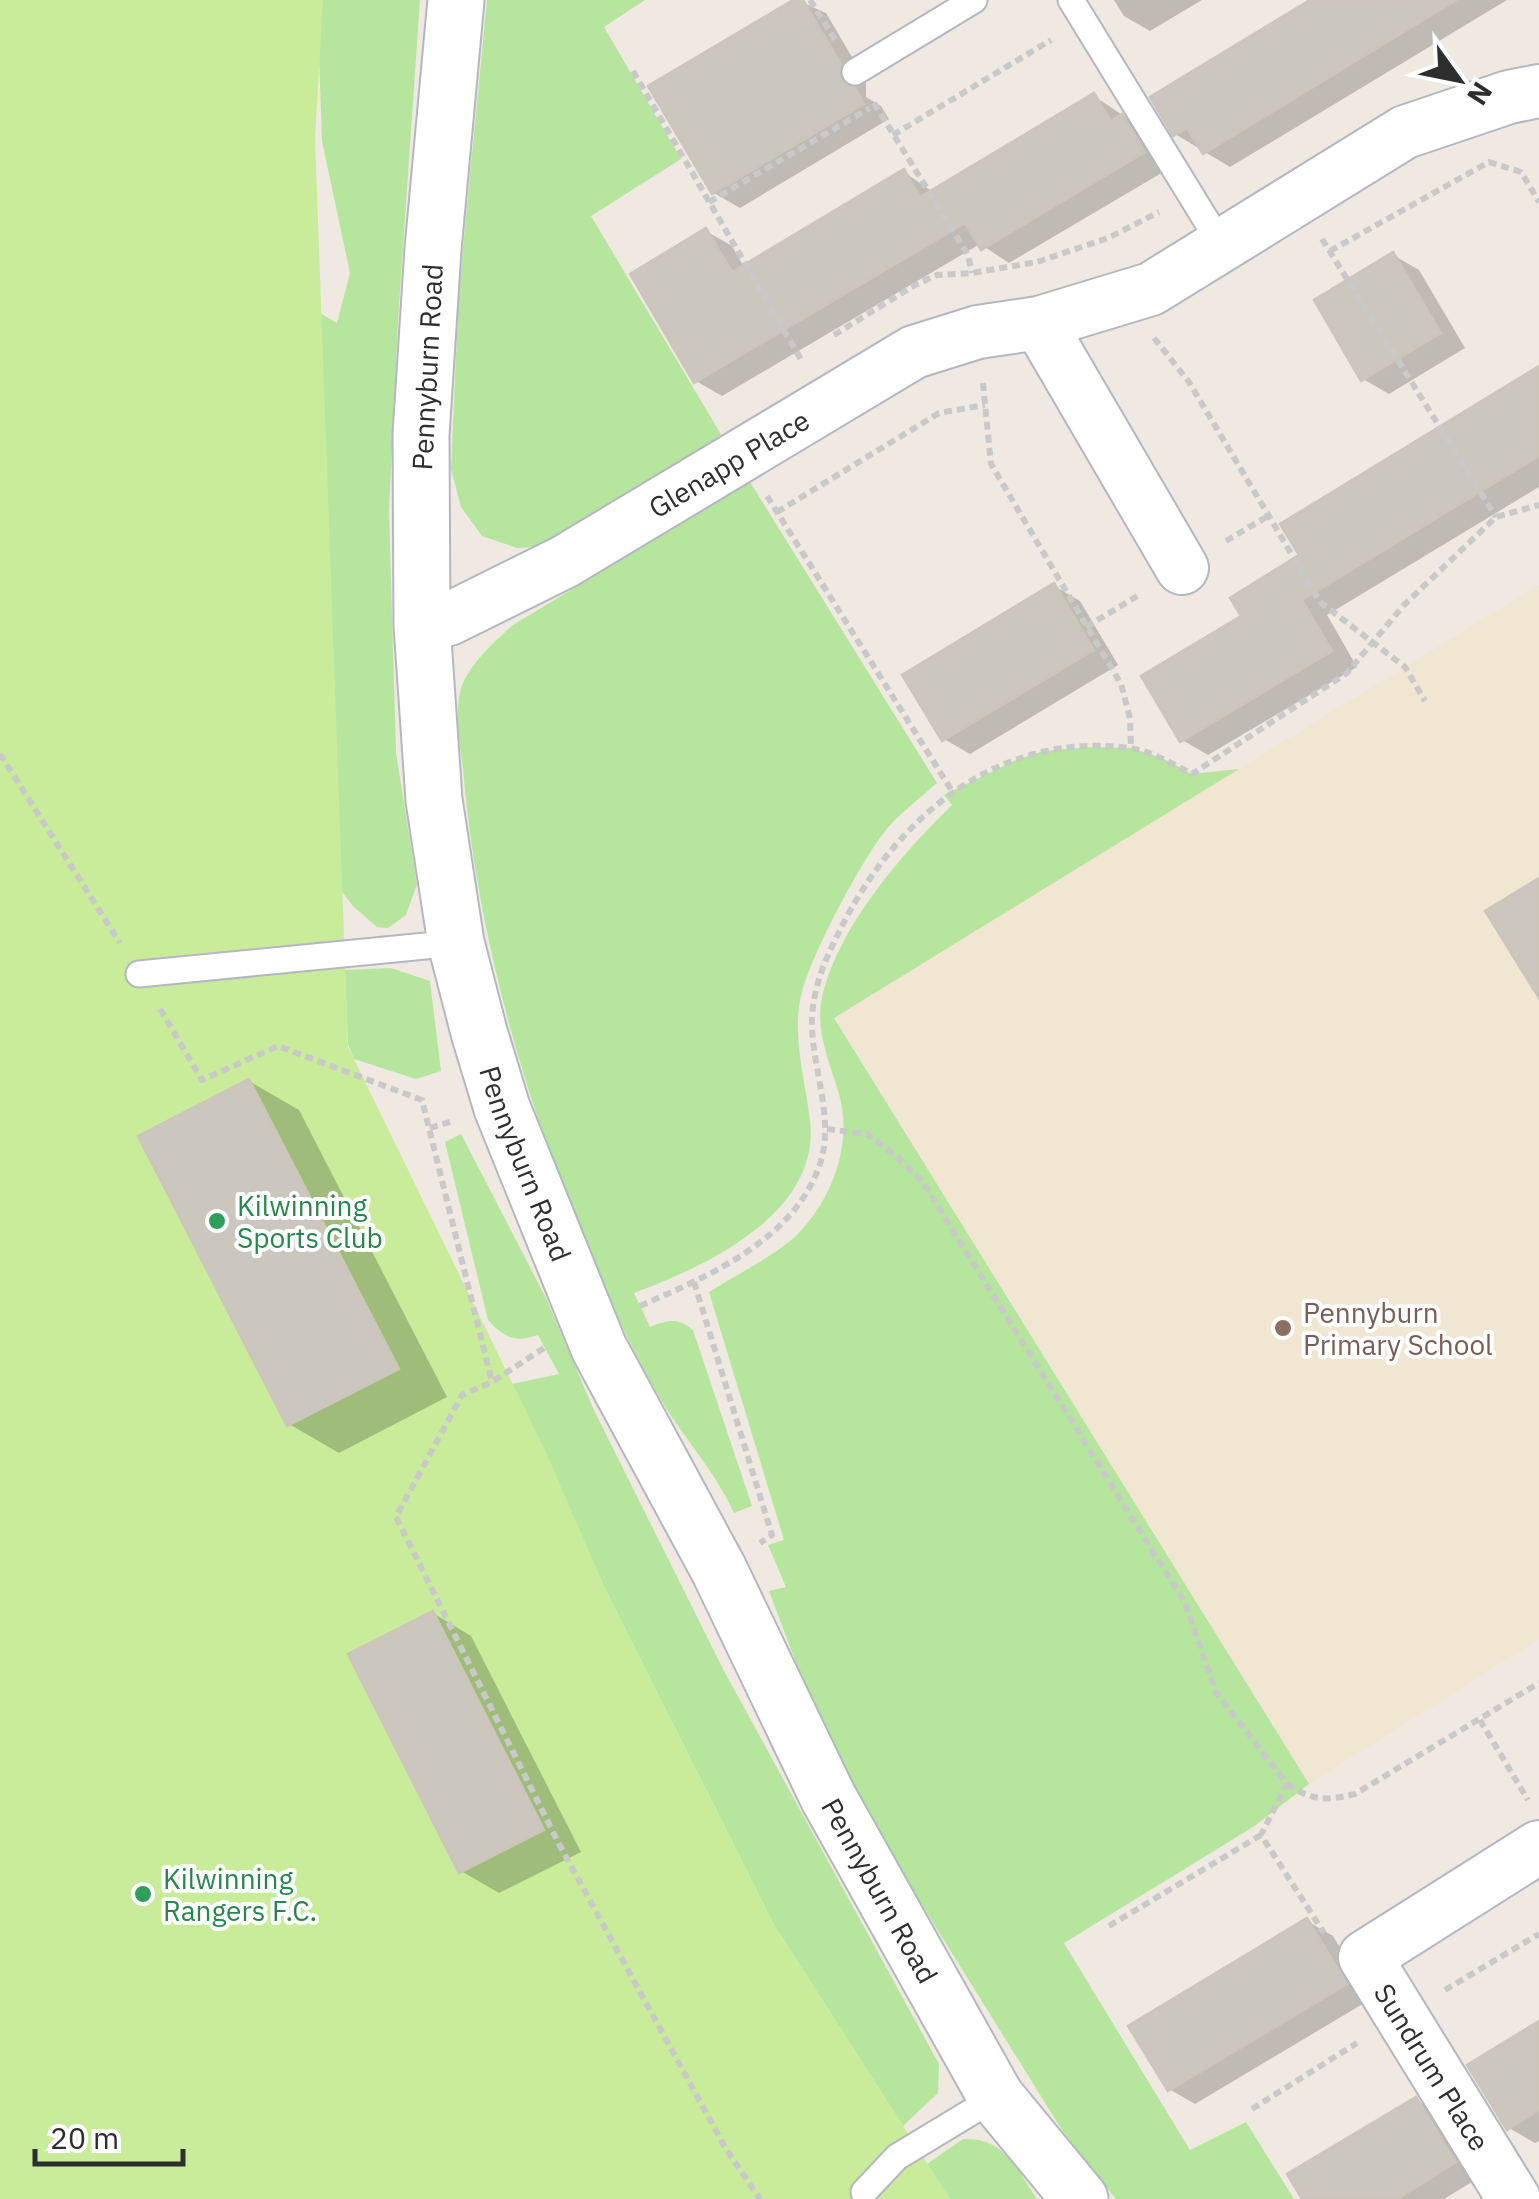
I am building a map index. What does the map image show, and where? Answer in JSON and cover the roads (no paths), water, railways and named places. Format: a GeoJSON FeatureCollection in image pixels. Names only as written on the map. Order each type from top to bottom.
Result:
{"type":"FeatureCollection","features":[{"type":"Feature","properties":{"kind":"street","name":"Pennyburn Road"},"geometry":{"type":"LineString","coordinates":[[456,0],[421,435],[422,624],[434,800],[456,943],[502,1108],[599,1348],[719,1570],[828,1798],[996,2097],[1080,2199]]}},
{"type":"Feature","properties":{"kind":"street","name":"Glenapp Place"},"geometry":{"type":"LineString","coordinates":[[422,624],[449,619],[564,562],[914,352],[975,308],[1039,323],[1151,289],[1406,132],[1509,97],[1539,91]]}},
{"type":"Feature","properties":{"kind":"street"},"geometry":{"type":"LineString","coordinates":[[1039,323],[1182,568]]}},
{"type":"Feature","properties":{"kind":"street","name":"Sundrum Place"},"geometry":{"type":"LineString","coordinates":[[1514,2199],[1364,1956],[1534,1824]]}},
{"type":"Feature","properties":{"kind":"lane"},"geometry":{"type":"LineString","coordinates":[[855,72],[974,0]]}},
{"type":"Feature","properties":{"kind":"lane"},"geometry":{"type":"LineString","coordinates":[[1078,10],[1222,246]]}},
{"type":"Feature","properties":{"kind":"lane"},"geometry":{"type":"LineString","coordinates":[[140,974],[456,943]]}},
{"type":"Feature","properties":{"kind":"lane"},"geometry":{"type":"LineString","coordinates":[[864,2192],[897,2157],[996,2097]]}},
{"type":"Feature","properties":{"kind":"place","name":"Kilwinning Sports Club"},"geometry":{"type":"Point","coordinates":[217,1221]}},
{"type":"Feature","properties":{"kind":"place","name":"Pennyburn Primary School"},"geometry":{"type":"Point","coordinates":[1283,1328]}},
{"type":"Feature","properties":{"kind":"place","name":"Kilwinning Rangers F.C."},"geometry":{"type":"Point","coordinates":[143,1894]}}]}
